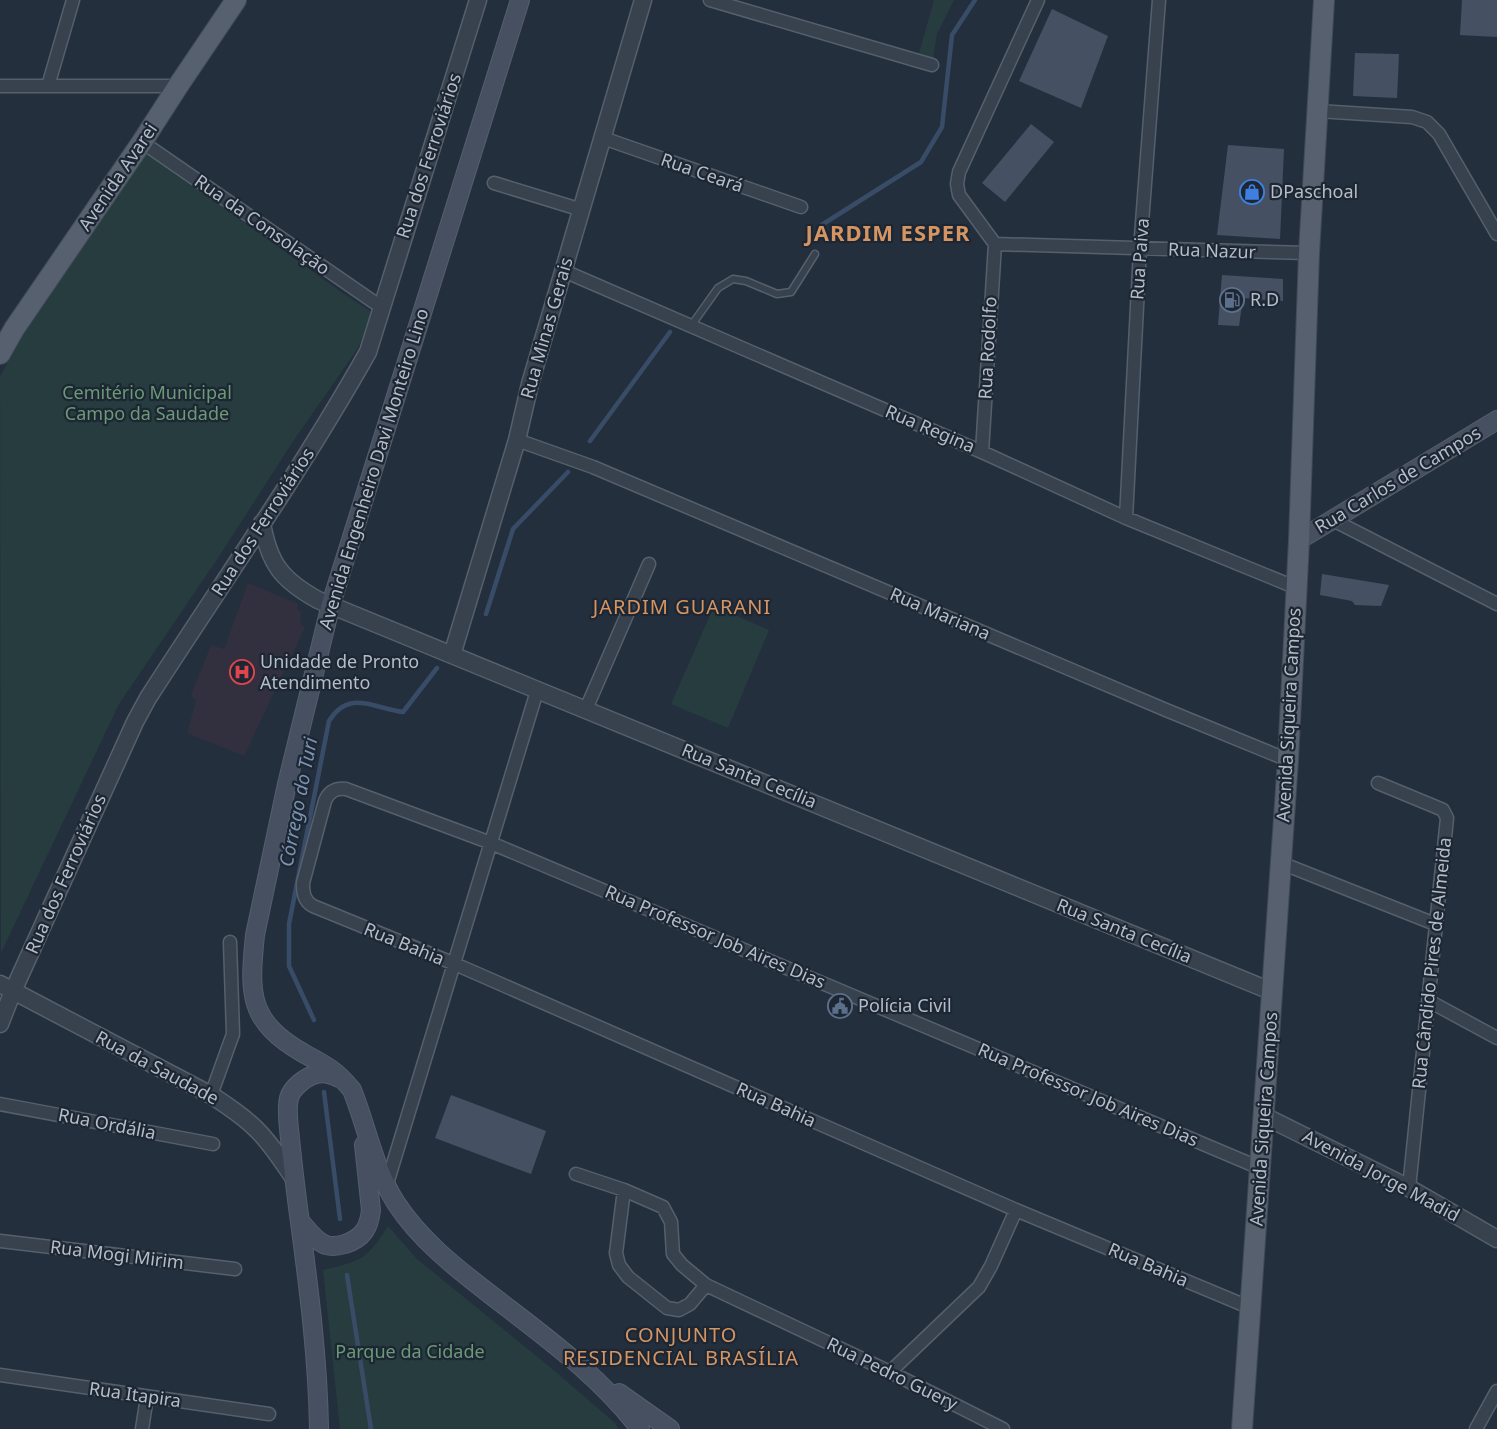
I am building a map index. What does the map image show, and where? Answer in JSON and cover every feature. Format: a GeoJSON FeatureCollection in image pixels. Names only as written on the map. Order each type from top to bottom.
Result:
{"type":"FeatureCollection","features":[{"type":"Feature","properties":{"kind":"main road","name":"Avenida Avarei"},"geometry":{"type":"LineString","coordinates":[[0,354],[7,326],[142,142],[236,0]]}},
{"type":"Feature","properties":{"kind":"main road","name":"Avenida Engenheiro Davi Monteiro Lino"},"geometry":{"type":"LineString","coordinates":[[520,0],[332,604],[287,784],[255,935],[252,980],[257,1008],[274,1032],[283,1040],[327,1065],[352,1090],[386,1186],[412,1225],[461,1272],[581,1366],[627,1412],[640,1429]]}},
{"type":"Feature","properties":{"kind":"main road","name":"Avenida Siqueira Campos"},"geometry":{"type":"LineString","coordinates":[[1242,1429],[1288,760],[1299,540],[1309,254],[1324,0]]}},
{"type":"Feature","properties":{"kind":"main road","name":"Rua Carlos de Campos"},"geometry":{"type":"LineString","coordinates":[[1299,540],[1497,420]]}},
{"type":"Feature","properties":{"kind":"main road"},"geometry":{"type":"LineString","coordinates":[[319,1429],[318,1382],[300,1221],[293,1177],[288,1118],[290,1097],[294,1089],[305,1080],[317,1073],[331,1075],[344,1080]]}},
{"type":"Feature","properties":{"kind":"main road","name":"Avenida Engenheiro Davi Monteiro Lino"},"geometry":{"type":"LineString","coordinates":[[300,1221],[324,1244],[335,1247],[361,1237],[367,1229],[371,1210],[362,1120]]}},
{"type":"Feature","properties":{"kind":"main road"},"geometry":{"type":"LineString","coordinates":[[581,1366],[670,1429]]}},
{"type":"Feature","properties":{"kind":"street"},"geometry":{"type":"LineString","coordinates":[[48,86],[73,0]]}},
{"type":"Feature","properties":{"kind":"street","name":"Rua dos Ferroviários"},"geometry":{"type":"LineString","coordinates":[[0,1024],[6,988],[135,722],[153,690],[342,397],[368,352],[478,0]]}},
{"type":"Feature","properties":{"kind":"street","name":"Rua Minas Gerais"},"geometry":{"type":"LineString","coordinates":[[452,655],[517,440],[530,384],[643,0]]}},
{"type":"Feature","properties":{"kind":"street"},"geometry":{"type":"LineString","coordinates":[[710,0],[932,65]]}},
{"type":"Feature","properties":{"kind":"street"},"geometry":{"type":"LineString","coordinates":[[995,244],[959,195],[957,184],[958,172],[1038,0]]}},
{"type":"Feature","properties":{"kind":"street","name":"Rua Paiva"},"geometry":{"type":"LineString","coordinates":[[1126,518],[1140,249],[1159,0]]}},
{"type":"Feature","properties":{"kind":"street"},"geometry":{"type":"LineString","coordinates":[[0,81],[18,86]]}},
{"type":"Feature","properties":{"kind":"street"},"geometry":{"type":"LineString","coordinates":[[0,86],[178,86]]}},
{"type":"Feature","properties":{"kind":"street"},"geometry":{"type":"LineString","coordinates":[[1318,111],[1412,117],[1427,122],[1439,134],[1497,234]]}},
{"type":"Feature","properties":{"kind":"street","name":"Rua Ceará"},"geometry":{"type":"LineString","coordinates":[[603,138],[801,207]]}},
{"type":"Feature","properties":{"kind":"street","name":"Rua da Consolação"},"geometry":{"type":"LineString","coordinates":[[142,142],[381,307]]}},
{"type":"Feature","properties":{"kind":"street"},"geometry":{"type":"LineString","coordinates":[[494,183],[582,210]]}},
{"type":"Feature","properties":{"kind":"street","name":"Rua Nazur"},"geometry":{"type":"LineString","coordinates":[[995,244],[1309,254]]}},
{"type":"Feature","properties":{"kind":"street","name":"Rua Rodolfo"},"geometry":{"type":"LineString","coordinates":[[982,452],[995,244]]}},
{"type":"Feature","properties":{"kind":"street","name":"Rua Regina"},"geometry":{"type":"LineString","coordinates":[[564,271],[982,452],[1126,518],[1297,588]]}},
{"type":"Feature","properties":{"kind":"street","name":"Rua Mariana"},"geometry":{"type":"LineString","coordinates":[[517,440],[593,467],[1288,760]]}},
{"type":"Feature","properties":{"kind":"street"},"geometry":{"type":"LineString","coordinates":[[1333,520],[1497,604]]}},
{"type":"Feature","properties":{"kind":"street","name":"Rua Santa Cecília"},"geometry":{"type":"LineString","coordinates":[[262,523],[265,539],[276,566],[286,579],[303,591],[537,691],[586,709],[1272,992]]}},
{"type":"Feature","properties":{"kind":"street"},"geometry":{"type":"LineString","coordinates":[[586,709],[649,564]]}},
{"type":"Feature","properties":{"kind":"street"},"geometry":{"type":"LineString","coordinates":[[386,1186],[537,691]]}},
{"type":"Feature","properties":{"kind":"street","name":"Rua Cândido Pires de Almeida"},"geometry":{"type":"LineString","coordinates":[[1378,783],[1436,806],[1443,810],[1447,818],[1409,1188]]}},
{"type":"Feature","properties":{"kind":"street","name":"Rua Professor Job Aires Dias"},"geometry":{"type":"LineString","coordinates":[[304,896],[304,883],[325,800],[332,791],[346,789],[491,843],[1260,1168]]}},
{"type":"Feature","properties":{"kind":"street"},"geometry":{"type":"LineString","coordinates":[[1281,863],[1435,924]]}},
{"type":"Feature","properties":{"kind":"street","name":"Rua Bahia"},"geometry":{"type":"LineString","coordinates":[[304,896],[307,903],[313,906],[455,964],[1016,1210],[1251,1308]]}},
{"type":"Feature","properties":{"kind":"street"},"geometry":{"type":"LineString","coordinates":[[211,1095],[233,1034],[230,942]]}},
{"type":"Feature","properties":{"kind":"street","name":"Rua da Saudade"},"geometry":{"type":"LineString","coordinates":[[6,988],[211,1095],[255,1127],[293,1177]]}},
{"type":"Feature","properties":{"kind":"street"},"geometry":{"type":"LineString","coordinates":[[1429,1001],[1497,1038]]}},
{"type":"Feature","properties":{"kind":"street","name":"Rua Ordália"},"geometry":{"type":"LineString","coordinates":[[0,1104],[213,1144]]}},
{"type":"Feature","properties":{"kind":"street","name":"Avenida Jorge Madid"},"geometry":{"type":"LineString","coordinates":[[1264,1116],[1409,1188],[1497,1239]]}},
{"type":"Feature","properties":{"kind":"street","name":"Rua Pedro Guery"},"geometry":{"type":"LineString","coordinates":[[576,1174],[624,1190],[663,1207],[671,1222],[673,1254],[706,1285],[890,1372],[1002,1429]]}},
{"type":"Feature","properties":{"kind":"street"},"geometry":{"type":"LineString","coordinates":[[624,1190],[616,1253],[619,1265],[628,1277],[667,1308],[679,1310],[690,1304],[706,1285]]}},
{"type":"Feature","properties":{"kind":"street"},"geometry":{"type":"LineString","coordinates":[[890,1372],[979,1287],[992,1266],[1016,1210]]}},
{"type":"Feature","properties":{"kind":"street","name":"Rua Mogi Mirim"},"geometry":{"type":"LineString","coordinates":[[0,1242],[234,1269]]}},
{"type":"Feature","properties":{"kind":"street","name":"Rua Itapira"},"geometry":{"type":"LineString","coordinates":[[0,1375],[270,1414]]}},
{"type":"Feature","properties":{"kind":"street"},"geometry":{"type":"LineString","coordinates":[[1476,1429],[1497,1391]]}},
{"type":"Feature","properties":{"kind":"street"},"geometry":{"type":"LineString","coordinates":[[142,1429],[147,1397]]}},
{"type":"Feature","properties":{"kind":"lane"},"geometry":{"type":"LineString","coordinates":[[691,326],[718,288],[733,279],[746,281],[777,294],[791,292],[816,254]]}},
{"type":"Feature","properties":{"kind":"shaded area","name":"Unidade de Pronto Atendimento"},"geometry":{"type":"Polygon","coordinates":[[[248,583],[298,604],[297,610],[301,612],[300,624],[305,627],[244,756],[187,733],[196,701],[191,695],[211,645],[224,649],[248,583]]]}},
{"type":"Feature","properties":{"kind":"green space"},"geometry":{"type":"Polygon","coordinates":[[[934,0],[954,0],[937,34],[932,65],[918,57],[934,0]]]}},
{"type":"Feature","properties":{"kind":"green space","name":"Cemitério Municipal Campo da Saudade"},"geometry":{"type":"Polygon","coordinates":[[[146,152],[373,313],[358,348],[292,443],[220,555],[119,704],[1,953],[0,377],[21,336],[146,152]]]}},
{"type":"Feature","properties":{"kind":"green space"},"geometry":{"type":"Polygon","coordinates":[[[714,606],[769,630],[728,728],[671,704],[714,606]]]}},
{"type":"Feature","properties":{"kind":"green space","name":"Parque da Cidade"},"geometry":{"type":"Polygon","coordinates":[[[388,1226],[417,1259],[550,1367],[615,1423],[619,1429],[340,1429],[323,1270],[355,1261],[368,1253],[388,1226]]]}},
{"type":"Feature","properties":{"kind":"building"},"geometry":{"type":"Polygon","coordinates":[[[1462,0],[1497,0],[1497,37],[1460,35],[1462,0]]]}},
{"type":"Feature","properties":{"kind":"building"},"geometry":{"type":"Polygon","coordinates":[[[1052,9],[1108,36],[1081,108],[1019,81],[1052,9]]]}},
{"type":"Feature","properties":{"kind":"building"},"geometry":{"type":"Polygon","coordinates":[[[1355,53],[1399,54],[1397,98],[1353,96],[1355,53]]]}},
{"type":"Feature","properties":{"kind":"building"},"geometry":{"type":"Polygon","coordinates":[[[1031,124],[1054,142],[1005,202],[982,183],[1031,124]]]}},
{"type":"Feature","properties":{"kind":"building","name":"DPaschoal"},"geometry":{"type":"Polygon","coordinates":[[[1228,145],[1284,149],[1280,239],[1217,235],[1228,145]]]}},
{"type":"Feature","properties":{"kind":"building","name":"R.D"},"geometry":{"type":"Polygon","coordinates":[[[1222,275],[1283,279],[1283,301],[1243,298],[1239,326],[1218,325],[1222,275]]]}},
{"type":"Feature","properties":{"kind":"building"},"geometry":{"type":"Polygon","coordinates":[[[1322,574],[1389,585],[1381,606],[1355,605],[1352,601],[1320,595],[1322,574]]]}},
{"type":"Feature","properties":{"kind":"building"},"geometry":{"type":"Polygon","coordinates":[[[451,1095],[546,1131],[531,1174],[435,1138],[451,1095]]]}},
{"type":"Feature","properties":{"kind":"waterway","name":"Córrego do Turi"},"geometry":{"type":"LineString","coordinates":[[820,226],[921,162],[942,127],[952,35],[975,0]]}},
{"type":"Feature","properties":{"kind":"waterway","name":"Córrego do Turi"},"geometry":{"type":"LineString","coordinates":[[590,441],[670,332]]}},
{"type":"Feature","properties":{"kind":"waterway","name":"Córrego do Turi"},"geometry":{"type":"LineString","coordinates":[[486,614],[513,529],[568,472]]}},
{"type":"Feature","properties":{"kind":"waterway","name":"Córrego do Turi"},"geometry":{"type":"LineString","coordinates":[[314,1020],[289,966],[289,924],[329,721],[337,711],[353,703],[362,703],[403,712],[437,668]]}},
{"type":"Feature","properties":{"kind":"waterway","name":"Córrego do Turi"},"geometry":{"type":"LineString","coordinates":[[324,1092],[340,1219]]}},
{"type":"Feature","properties":{"kind":"waterway","name":"Córrego do Turi"},"geometry":{"type":"LineString","coordinates":[[347,1275],[371,1429]]}},
{"type":"Feature","properties":{"kind":"place","name":"DPaschoal"},"geometry":{"type":"Point","coordinates":[1252,192]}},
{"type":"Feature","properties":{"kind":"place","name":"R.D"},"geometry":{"type":"Point","coordinates":[1232,300]}},
{"type":"Feature","properties":{"kind":"place","name":"Unidade de Pronto Atendimento"},"geometry":{"type":"Point","coordinates":[242,672]}},
{"type":"Feature","properties":{"kind":"place","name":"Polícia Civil"},"geometry":{"type":"Point","coordinates":[840,1006]}},
{"type":"Feature","properties":{"kind":"district","name":"JARDIM ESPER"},"geometry":{"type":"Point","coordinates":[888,233]}},
{"type":"Feature","properties":{"kind":"district","name":"JARDIM GUARANI"},"geometry":{"type":"Point","coordinates":[682,607]}},
{"type":"Feature","properties":{"kind":"district","name":"CONJUNTO RESIDENCIAL BRASÍLIA"},"geometry":{"type":"Point","coordinates":[681,1346]}}]}
